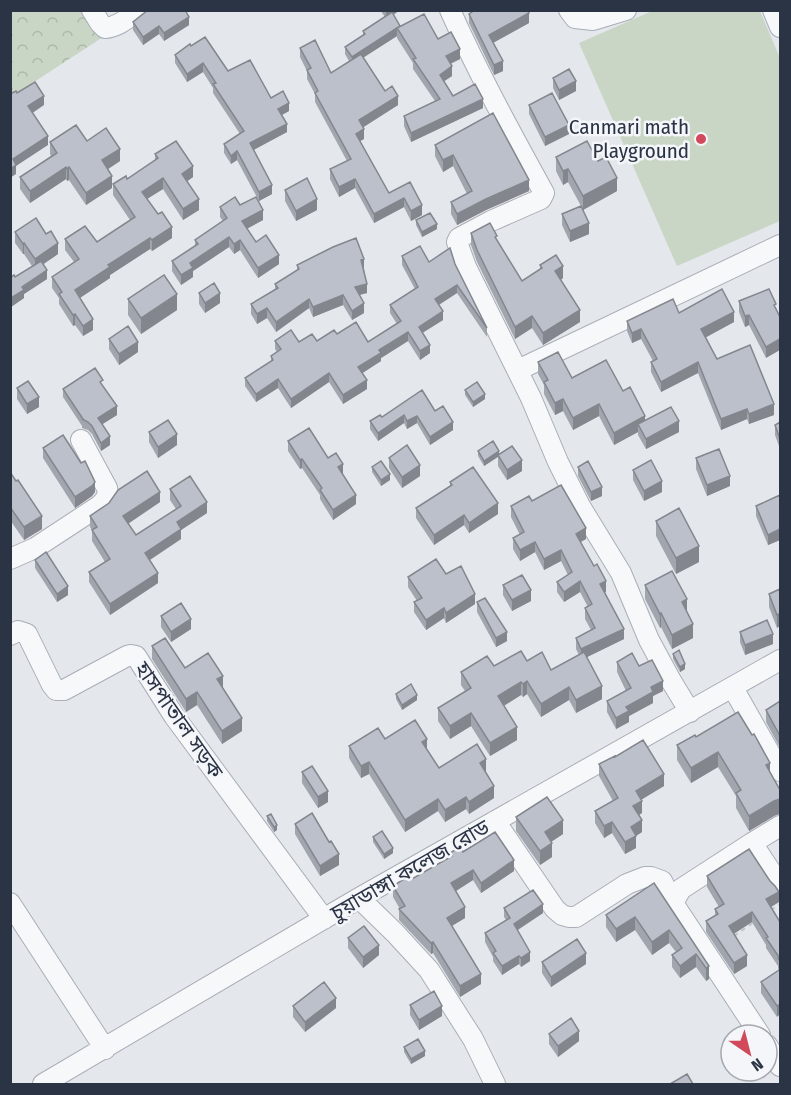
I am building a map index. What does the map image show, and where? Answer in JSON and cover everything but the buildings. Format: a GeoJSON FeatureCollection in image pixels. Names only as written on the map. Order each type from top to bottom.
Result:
{"type":"FeatureCollection","features":[{"type":"Feature","properties":{"kind":"street"},"geometry":{"type":"LineString","coordinates":[[92,10],[105,28],[112,28],[139,10]]}},
{"type":"Feature","properties":{"kind":"street"},"geometry":{"type":"LineString","coordinates":[[450,10],[492,98],[544,194],[541,199],[491,221],[459,238],[457,242],[466,267],[518,370],[558,462],[580,506],[621,573],[649,640],[690,712]]}},
{"type":"Feature","properties":{"kind":"street"},"geometry":{"type":"LineString","coordinates":[[569,10],[575,18],[593,20],[626,10]]}},
{"type":"Feature","properties":{"kind":"street"},"geometry":{"type":"LineString","coordinates":[[773,10],[780,27]]}},
{"type":"Feature","properties":{"kind":"street"},"geometry":{"type":"LineString","coordinates":[[518,370],[780,245]]}},
{"type":"Feature","properties":{"kind":"street"},"geometry":{"type":"LineString","coordinates":[[10,559],[35,548],[104,502],[107,488],[81,440]]}},
{"type":"Feature","properties":{"kind":"street","name":"হাসপাতাল সড়ক"},"geometry":{"type":"LineString","coordinates":[[10,635],[18,631],[27,634],[56,690],[64,690],[127,656],[136,656],[174,716],[324,919]]}},
{"type":"Feature","properties":{"kind":"street","name":"চুয়াডাঙ্গা কলেজ রোড"},"geometry":{"type":"LineString","coordinates":[[44,1084],[359,898],[780,660]]}},
{"type":"Feature","properties":{"kind":"street"},"geometry":{"type":"LineString","coordinates":[[733,688],[780,771]]}},
{"type":"Feature","properties":{"kind":"street"},"geometry":{"type":"LineString","coordinates":[[495,821],[549,901],[562,915],[576,917],[627,884],[645,877],[662,882],[673,903],[752,1023]]}},
{"type":"Feature","properties":{"kind":"street"},"geometry":{"type":"LineString","coordinates":[[673,903],[681,890],[780,826]]}},
{"type":"Feature","properties":{"kind":"street"},"geometry":{"type":"LineString","coordinates":[[752,843],[780,885]]}},
{"type":"Feature","properties":{"kind":"street"},"geometry":{"type":"LineString","coordinates":[[359,898],[429,970],[473,1039],[495,1084]]}},
{"type":"Feature","properties":{"kind":"street"},"geometry":{"type":"LineString","coordinates":[[10,903],[105,1048]]}},
{"type":"Feature","properties":{"kind":"path"},"geometry":{"type":"LineString","coordinates":[[771,910],[780,904]]}},
{"type":"Feature","properties":{"kind":"path"},"geometry":{"type":"LineString","coordinates":[[707,955],[753,922]]}},
{"type":"Feature","properties":{"kind":"green space"},"geometry":{"type":"Polygon","coordinates":[[[11,11],[86,11],[103,37],[11,97],[11,11]]]}},
{"type":"Feature","properties":{"kind":"green space","name":"Canmari math Playground"},"geometry":{"type":"Polygon","coordinates":[[[652,11],[760,11],[780,58],[780,221],[677,266],[579,43],[652,11]]]}},
{"type":"Feature","properties":{"kind":"place","name":"Canmari math Playground"},"geometry":{"type":"Point","coordinates":[701,139]}}]}
